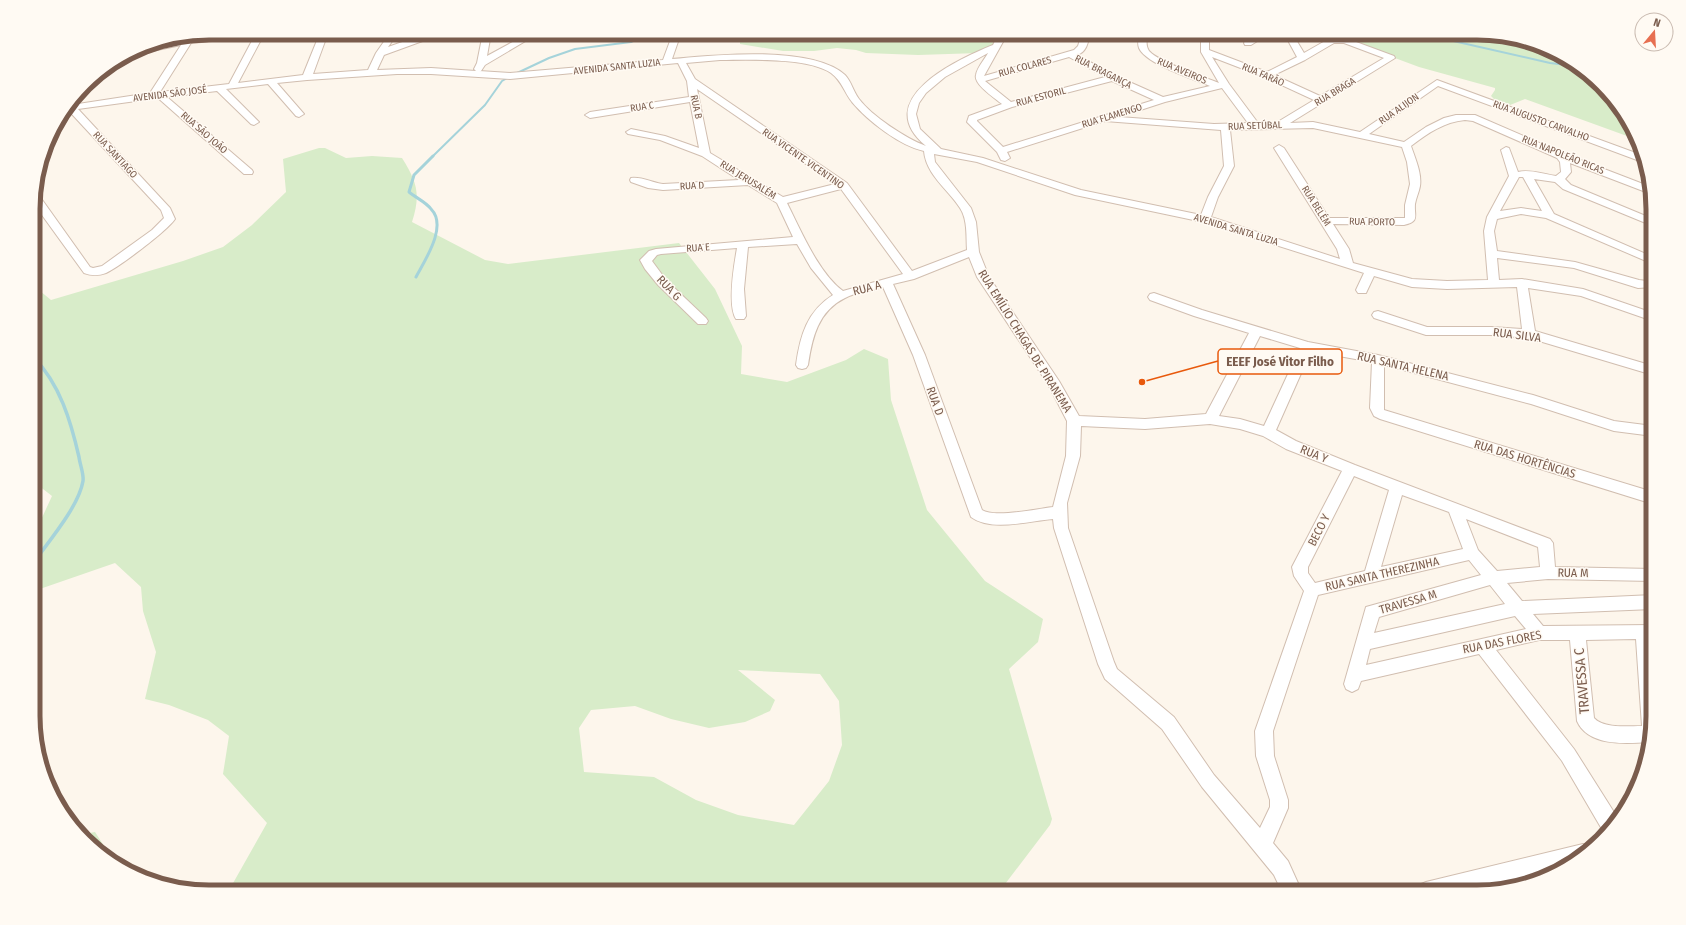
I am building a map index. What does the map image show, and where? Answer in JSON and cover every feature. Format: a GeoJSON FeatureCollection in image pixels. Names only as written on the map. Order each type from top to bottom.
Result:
{"type":"FeatureCollection","features":[{"type":"Feature","properties":{"kind":"street"},"geometry":{"type":"LineString","coordinates":[[232,86],[257,40]]}},
{"type":"Feature","properties":{"kind":"street"},"geometry":{"type":"LineString","coordinates":[[307,77],[321,40]]}},
{"type":"Feature","properties":{"kind":"street"},"geometry":{"type":"LineString","coordinates":[[371,73],[380,53],[389,40]]}},
{"type":"Feature","properties":{"kind":"street"},"geometry":{"type":"LineString","coordinates":[[380,53],[416,40]]}},
{"type":"Feature","properties":{"kind":"street"},"geometry":{"type":"LineString","coordinates":[[475,75],[481,64],[486,40]]}},
{"type":"Feature","properties":{"kind":"street"},"geometry":{"type":"LineString","coordinates":[[481,64],[523,40]]}},
{"type":"Feature","properties":{"kind":"street"},"geometry":{"type":"LineString","coordinates":[[666,62],[674,40]]}},
{"type":"Feature","properties":{"kind":"street"},"geometry":{"type":"LineString","coordinates":[[999,40],[980,76],[980,80],[1010,105]]}},
{"type":"Feature","properties":{"kind":"street","name":"RUA EMÍLIO CHAGAS DE PIRANEMA"},"geometry":{"type":"LineString","coordinates":[[999,40],[980,53],[961,63],[927,88],[916,99],[911,113],[911,118],[916,130],[932,153],[930,162],[966,208],[971,222],[973,252],[983,277],[1054,384],[1074,421],[1073,456],[1060,503],[1061,528],[1106,664],[1111,674],[1168,723],[1208,781],[1281,868],[1289,885]]}},
{"type":"Feature","properties":{"kind":"street","name":"RUA BRAGANÇA"},"geometry":{"type":"LineString","coordinates":[[1071,55],[1080,50],[1084,40]]}},
{"type":"Feature","properties":{"kind":"street","name":"RUA AVEIROS"},"geometry":{"type":"LineString","coordinates":[[1142,40],[1142,47],[1153,59],[1221,86],[1254,126]]}},
{"type":"Feature","properties":{"kind":"street"},"geometry":{"type":"LineString","coordinates":[[1205,40],[1205,51],[1221,86]]}},
{"type":"Feature","properties":{"kind":"street"},"geometry":{"type":"LineString","coordinates":[[1248,43],[1253,40]]}},
{"type":"Feature","properties":{"kind":"street"},"geometry":{"type":"LineString","coordinates":[[1267,75],[1302,58],[1292,40]]}},
{"type":"Feature","properties":{"kind":"street","name":"RUA BRAGA"},"geometry":{"type":"LineString","coordinates":[[1279,125],[1391,58],[1345,41],[1332,40],[1302,58]]}},
{"type":"Feature","properties":{"kind":"street"},"geometry":{"type":"LineString","coordinates":[[170,44],[188,41]]}},
{"type":"Feature","properties":{"kind":"street"},"geometry":{"type":"LineString","coordinates":[[157,95],[188,41]]}},
{"type":"Feature","properties":{"kind":"street","name":"RUA FARÃO"},"geometry":{"type":"LineString","coordinates":[[1205,51],[1267,75],[1321,100]]}},
{"type":"Feature","properties":{"kind":"street","name":"RUA BRAGANÇA"},"geometry":{"type":"LineString","coordinates":[[1071,55],[1114,78],[1162,100]]}},
{"type":"Feature","properties":{"kind":"street","name":"RUA COLARES"},"geometry":{"type":"LineString","coordinates":[[980,80],[1071,55]]}},
{"type":"Feature","properties":{"kind":"street","name":"AVENIDA SANTA LUZIA"},"geometry":{"type":"LineString","coordinates":[[272,82],[307,77],[414,70],[475,75],[527,76],[720,57],[764,57],[803,61],[826,67],[842,78],[855,100],[873,117],[904,140],[932,153],[965,156],[1010,169],[1079,193],[1205,219],[1348,265],[1422,284],[1522,283],[1583,293],[1646,314]]}},
{"type":"Feature","properties":{"kind":"street","name":"RUA B"},"geometry":{"type":"LineString","coordinates":[[681,61],[691,81],[706,154]]}},
{"type":"Feature","properties":{"kind":"street","name":"RUA ESTORIL"},"geometry":{"type":"LineString","coordinates":[[1001,151],[972,122],[971,119],[973,116],[1114,78]]}},
{"type":"Feature","properties":{"kind":"street","name":"RUA VICENTE VICENTINO"},"geometry":{"type":"LineString","coordinates":[[691,81],[844,185],[910,276]]}},
{"type":"Feature","properties":{"kind":"street"},"geometry":{"type":"LineString","coordinates":[[272,82],[274,87],[299,114]]}},
{"type":"Feature","properties":{"kind":"street","name":"AVENIDA SÃO JOSÉ"},"geometry":{"type":"LineString","coordinates":[[74,107],[157,95],[272,82]]}},
{"type":"Feature","properties":{"kind":"street","name":"RUA AUGUSTO CARVALHO"},"geometry":{"type":"LineString","coordinates":[[1437,82],[1638,157]]}},
{"type":"Feature","properties":{"kind":"street","name":"RUA ALIJON"},"geometry":{"type":"LineString","coordinates":[[1362,135],[1437,82]]}},
{"type":"Feature","properties":{"kind":"street","name":"RUA FLAMENGO"},"geometry":{"type":"LineString","coordinates":[[1001,151],[1162,100],[1221,86]]}},
{"type":"Feature","properties":{"kind":"street"},"geometry":{"type":"LineString","coordinates":[[219,88],[254,122]]}},
{"type":"Feature","properties":{"kind":"street","name":"RUA SÃO JOÃO"},"geometry":{"type":"LineString","coordinates":[[157,95],[248,172]]}},
{"type":"Feature","properties":{"kind":"street","name":"RUA C"},"geometry":{"type":"LineString","coordinates":[[590,115],[694,98]]}},
{"type":"Feature","properties":{"kind":"street","name":"RUA SANTIAGO"},"geometry":{"type":"LineString","coordinates":[[40,204],[86,269],[93,272],[101,271],[106,268],[156,232],[170,219],[170,214],[167,209],[159,203],[72,110]]}},
{"type":"Feature","properties":{"kind":"street"},"geometry":{"type":"LineString","coordinates":[[1504,131],[1525,114]]}},
{"type":"Feature","properties":{"kind":"street","name":"RUA NAPOLEÃO RICAS"},"geometry":{"type":"LineString","coordinates":[[1406,145],[1433,126],[1461,116],[1475,118],[1561,156],[1645,189]]}},
{"type":"Feature","properties":{"kind":"street","name":"RUA SETÚBAL"},"geometry":{"type":"LineString","coordinates":[[1103,118],[1225,127],[1279,125],[1322,126],[1406,145]]}},
{"type":"Feature","properties":{"kind":"street"},"geometry":{"type":"LineString","coordinates":[[1205,219],[1213,197],[1229,166],[1225,127]]}},
{"type":"Feature","properties":{"kind":"street","name":"RUA JERUSALÉM"},"geometry":{"type":"LineString","coordinates":[[631,132],[662,138],[706,154],[781,201],[800,240],[823,277],[834,290],[841,295]]}},
{"type":"Feature","properties":{"kind":"street","name":"RUA PORTO"},"geometry":{"type":"LineString","coordinates":[[1325,221],[1404,222],[1410,220],[1410,205],[1415,184],[1412,162],[1406,145]]}},
{"type":"Feature","properties":{"kind":"street","name":"RUA BELÉM"},"geometry":{"type":"LineString","coordinates":[[1280,148],[1325,221],[1344,248],[1348,265]]}},
{"type":"Feature","properties":{"kind":"street"},"geometry":{"type":"LineString","coordinates":[[1494,284],[1489,231],[1492,217],[1514,176],[1506,150]]}},
{"type":"Feature","properties":{"kind":"street"},"geometry":{"type":"LineString","coordinates":[[1001,151],[1010,169]]}},
{"type":"Feature","properties":{"kind":"street"},"geometry":{"type":"LineString","coordinates":[[1558,179],[1566,172],[1565,162],[1561,156]]}},
{"type":"Feature","properties":{"kind":"street"},"geometry":{"type":"LineString","coordinates":[[1514,176],[1526,174],[1558,179],[1573,190],[1646,220]]}},
{"type":"Feature","properties":{"kind":"street"},"geometry":{"type":"LineString","coordinates":[[1526,174],[1550,216]]}},
{"type":"Feature","properties":{"kind":"street","name":"RUA D"},"geometry":{"type":"LineString","coordinates":[[635,180],[652,186],[664,187],[750,182]]}},
{"type":"Feature","properties":{"kind":"street"},"geometry":{"type":"LineString","coordinates":[[781,201],[844,185]]}},
{"type":"Feature","properties":{"kind":"street"},"geometry":{"type":"LineString","coordinates":[[1492,217],[1505,212],[1521,210],[1550,216],[1646,258]]}},
{"type":"Feature","properties":{"kind":"street","name":"RUA E"},"geometry":{"type":"LineString","coordinates":[[653,253],[660,251],[800,240]]}},
{"type":"Feature","properties":{"kind":"street"},"geometry":{"type":"LineString","coordinates":[[740,316],[737,302],[737,281],[743,245]]}},
{"type":"Feature","properties":{"kind":"street","name":"RUA A"},"geometry":{"type":"LineString","coordinates":[[802,365],[806,339],[816,315],[823,307],[841,295],[910,276],[973,252]]}},
{"type":"Feature","properties":{"kind":"street","name":"RUA G"},"geometry":{"type":"LineString","coordinates":[[653,253],[646,260],[649,266],[673,293],[702,321]]}},
{"type":"Feature","properties":{"kind":"street"},"geometry":{"type":"LineString","coordinates":[[1492,254],[1575,265],[1638,284],[1646,285]]}},
{"type":"Feature","properties":{"kind":"street"},"geometry":{"type":"LineString","coordinates":[[1362,290],[1371,271]]}},
{"type":"Feature","properties":{"kind":"street","name":"RUA D"},"geometry":{"type":"LineString","coordinates":[[887,283],[919,355],[976,513],[983,518],[996,519],[1060,512]]}},
{"type":"Feature","properties":{"kind":"street"},"geometry":{"type":"LineString","coordinates":[[1522,283],[1529,334]]}},
{"type":"Feature","properties":{"kind":"street","name":"RUA SANTA HELENA"},"geometry":{"type":"LineString","coordinates":[[1154,297],[1307,346],[1378,359],[1519,396],[1614,426],[1646,430]]}},
{"type":"Feature","properties":{"kind":"street","name":"RUA SILVA"},"geometry":{"type":"LineString","coordinates":[[1378,315],[1426,331],[1529,334],[1557,341],[1646,370]]}},
{"type":"Feature","properties":{"kind":"street"},"geometry":{"type":"LineString","coordinates":[[1210,419],[1257,330]]}},
{"type":"Feature","properties":{"kind":"street"},"geometry":{"type":"LineString","coordinates":[[1268,432],[1307,346]]}},
{"type":"Feature","properties":{"kind":"street","name":"RUA DAS HORTÊNCIAS"},"geometry":{"type":"LineString","coordinates":[[1378,359],[1377,408],[1379,413],[1397,420],[1487,446],[1646,496]]}},
{"type":"Feature","properties":{"kind":"street","name":"RUA Y"},"geometry":{"type":"LineString","coordinates":[[1074,421],[1145,424],[1210,419],[1240,424],[1268,432],[1291,445],[1397,488],[1545,543],[1548,573]]}},
{"type":"Feature","properties":{"kind":"street","name":"BECO Y"},"geometry":{"type":"LineString","coordinates":[[1312,590],[1302,575],[1300,567],[1350,469]]}},
{"type":"Feature","properties":{"kind":"street"},"geometry":{"type":"LineString","coordinates":[[1371,577],[1397,488]]}},
{"type":"Feature","properties":{"kind":"street"},"geometry":{"type":"LineString","coordinates":[[1455,510],[1472,553],[1539,633]]}},
{"type":"Feature","properties":{"kind":"street","name":"RUA SANTA THEREZINHA"},"geometry":{"type":"LineString","coordinates":[[1262,845],[1279,808],[1279,800],[1263,748],[1262,739],[1312,590],[1472,553]]}},
{"type":"Feature","properties":{"kind":"street","name":"RUA M"},"geometry":{"type":"LineString","coordinates":[[1493,578],[1548,573],[1646,575]]}},
{"type":"Feature","properties":{"kind":"street","name":"TRAVESSA M"},"geometry":{"type":"LineString","coordinates":[[1353,680],[1372,612],[1493,578]]}},
{"type":"Feature","properties":{"kind":"street"},"geometry":{"type":"LineString","coordinates":[[1364,643],[1518,608],[1646,602]]}},
{"type":"Feature","properties":{"kind":"street","name":"TRAVESSA C"},"geometry":{"type":"LineString","coordinates":[[1577,632],[1586,721],[1592,728],[1600,731],[1645,734]]}},
{"type":"Feature","properties":{"kind":"street","name":"RUA DAS FLORES"},"geometry":{"type":"LineString","coordinates":[[1353,680],[1482,645],[1539,633],[1646,632]]}},
{"type":"Feature","properties":{"kind":"street"},"geometry":{"type":"LineString","coordinates":[[1482,645],[1568,755],[1609,822]]}},
{"type":"Feature","properties":{"kind":"street"},"geometry":{"type":"LineString","coordinates":[[1455,885],[1571,857]]}},
{"type":"Feature","properties":{"kind":"green space"},"geometry":{"type":"Polygon","coordinates":[[[740,40],[997,40],[995,45],[979,53],[918,55],[866,53],[856,50],[837,48],[814,51],[783,51],[740,44],[740,40]]]}},
{"type":"Feature","properties":{"kind":"green space"},"geometry":{"type":"Polygon","coordinates":[[[1347,40],[1488,40],[1510,43],[1531,49],[1552,57],[1571,68],[1597,89],[1618,115],[1630,137],[1525,99],[1510,105],[1495,100],[1491,96],[1495,88],[1419,67],[1347,40]]]}},
{"type":"Feature","properties":{"kind":"green space"},"geometry":{"type":"Polygon","coordinates":[[[319,148],[325,148],[346,158],[372,156],[402,158],[411,174],[416,188],[417,196],[412,222],[485,260],[508,264],[679,243],[715,289],[742,346],[741,374],[787,382],[846,360],[864,349],[888,359],[891,400],[927,510],[985,581],[1043,619],[1038,642],[1009,669],[1052,819],[1050,825],[1004,885],[232,885],[267,823],[223,774],[229,736],[208,720],[169,705],[145,699],[156,652],[143,611],[141,587],[115,563],[40,589],[40,522],[52,496],[40,487],[40,291],[51,300],[183,261],[223,247],[252,225],[286,192],[283,159],[319,148]],[[738,670],[775,700],[770,711],[745,722],[709,728],[671,719],[635,706],[591,710],[579,728],[584,772],[654,777],[696,800],[738,815],[794,825],[829,781],[842,745],[839,701],[820,674],[738,670]]]}},
{"type":"Feature","properties":{"kind":"green space"},"geometry":{"type":"Polygon","coordinates":[[[95,832],[107,851],[89,836],[87,833],[95,832]]]}},
{"type":"Feature","properties":{"kind":"waterway"},"geometry":{"type":"LineString","coordinates":[[515,74],[549,58],[575,49],[631,42],[633,40]]}},
{"type":"Feature","properties":{"kind":"waterway"},"geometry":{"type":"LineString","coordinates":[[1449,40],[1550,63],[1565,65]]}},
{"type":"Feature","properties":{"kind":"waterway"},"geometry":{"type":"LineString","coordinates":[[432,157],[485,105],[502,81],[509,77]]}},
{"type":"Feature","properties":{"kind":"waterway"},"geometry":{"type":"LineString","coordinates":[[416,277],[433,243],[437,224],[436,216],[429,207],[409,192],[414,175],[432,157]]}},
{"type":"Feature","properties":{"kind":"waterway"},"geometry":{"type":"LineString","coordinates":[[40,365],[58,392],[68,417],[76,444],[83,478],[80,491],[70,512],[40,554]]}},
{"type":"Feature","properties":{"kind":"place","name":"EEEF José Vitor Filho"},"geometry":{"type":"Point","coordinates":[1142,382]}}]}
